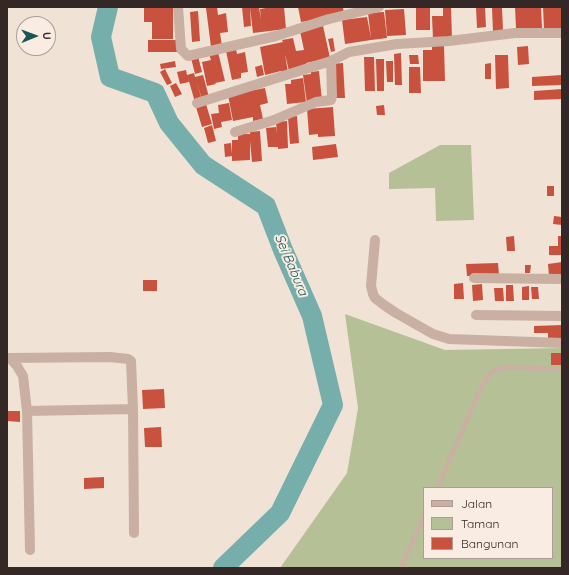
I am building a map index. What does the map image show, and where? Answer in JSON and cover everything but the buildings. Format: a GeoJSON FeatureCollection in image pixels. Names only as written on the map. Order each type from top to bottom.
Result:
{"type":"FeatureCollection","features":[{"type":"Feature","properties":{"kind":"street"},"geometry":{"type":"LineString","coordinates":[[178,7],[181,49],[188,56],[276,36],[329,19],[379,7]]}},
{"type":"Feature","properties":{"kind":"street"},"geometry":{"type":"LineString","coordinates":[[197,103],[330,61],[349,52],[397,44],[449,41],[515,33],[562,33]]}},
{"type":"Feature","properties":{"kind":"street"},"geometry":{"type":"LineString","coordinates":[[235,132],[274,120],[316,102],[331,100],[330,61]]}},
{"type":"Feature","properties":{"kind":"street"},"geometry":{"type":"LineString","coordinates":[[375,240],[371,286],[375,298],[384,306],[433,334],[450,339],[562,343]]}},
{"type":"Feature","properties":{"kind":"street"},"geometry":{"type":"LineString","coordinates":[[474,278],[562,279]]}},
{"type":"Feature","properties":{"kind":"street"},"geometry":{"type":"LineString","coordinates":[[476,315],[562,316]]}},
{"type":"Feature","properties":{"kind":"street"},"geometry":{"type":"LineString","coordinates":[[9,358],[110,357],[128,359],[131,361],[134,533]]}},
{"type":"Feature","properties":{"kind":"street"},"geometry":{"type":"LineString","coordinates":[[9,358],[17,366],[23,376],[27,411],[30,550]]}},
{"type":"Feature","properties":{"kind":"street"},"geometry":{"type":"LineString","coordinates":[[27,411],[133,409]]}},
{"type":"Feature","properties":{"kind":"lane"},"geometry":{"type":"LineString","coordinates":[[437,487],[483,384],[490,374],[507,367],[562,370]]}},
{"type":"Feature","properties":{"kind":"lane"},"geometry":{"type":"LineString","coordinates":[[401,568],[423,519]]}},
{"type":"Feature","properties":{"kind":"green space"},"geometry":{"type":"Polygon","coordinates":[[[440,145],[471,145],[474,220],[436,221],[435,188],[389,189],[389,173],[440,145]]]}},
{"type":"Feature","properties":{"kind":"green space"},"geometry":{"type":"Polygon","coordinates":[[[345,314],[445,350],[562,348],[562,568],[280,568],[347,473],[358,408],[345,314]]]}},
{"type":"Feature","properties":{"kind":"waterway","name":"Sei Babura"},"geometry":{"type":"LineString","coordinates":[[108,7],[101,37],[110,77],[155,93],[169,123],[203,165],[266,206],[283,250],[312,316],[333,405],[280,513],[223,568]]}}]}
